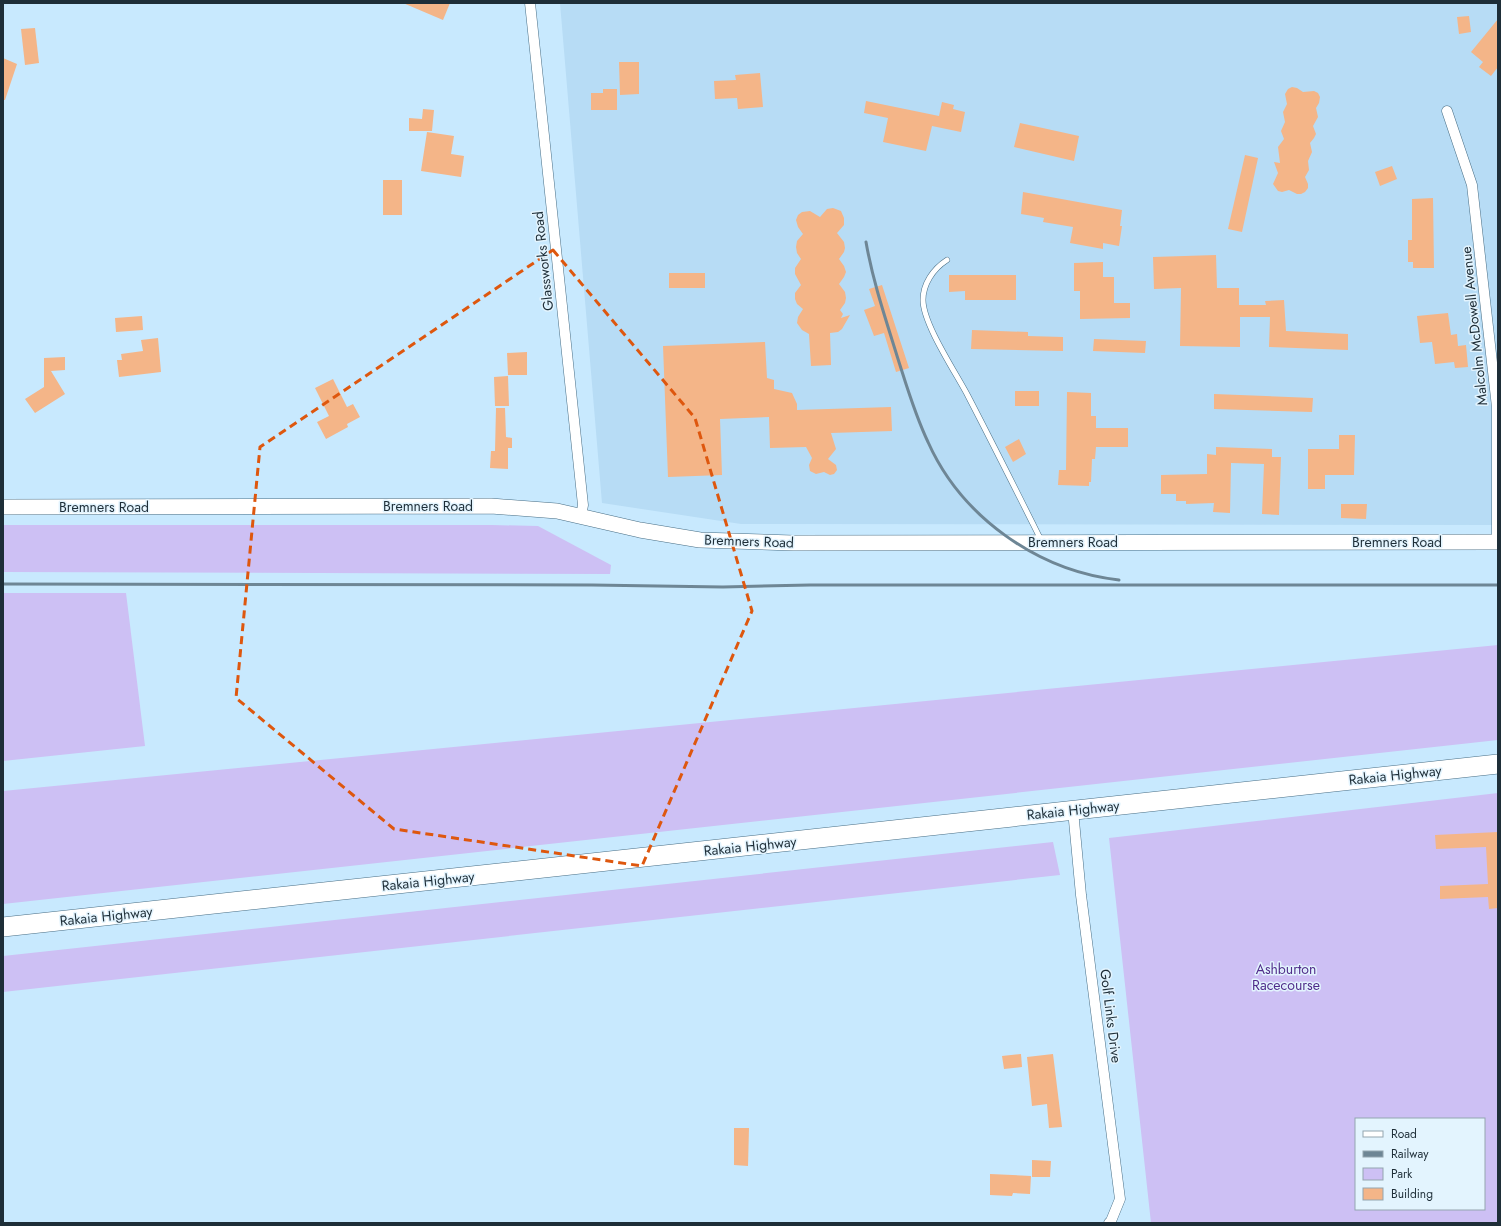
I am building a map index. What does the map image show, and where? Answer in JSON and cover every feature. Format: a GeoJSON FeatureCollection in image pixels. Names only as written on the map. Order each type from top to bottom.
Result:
{"type":"FeatureCollection","features":[{"type":"Feature","properties":{"kind":"highway","name":"Rakaia Highway"},"geometry":{"type":"LineString","coordinates":[[3,927],[1498,764]]}},
{"type":"Feature","properties":{"kind":"street","name":"Glassworks Road"},"geometry":{"type":"LineString","coordinates":[[530,3],[583,505],[582,516]]}},
{"type":"Feature","properties":{"kind":"street","name":"Malcolm McDowell Avenue"},"geometry":{"type":"LineString","coordinates":[[1447,111],[1472,185],[1497,407],[1498,542]]}},
{"type":"Feature","properties":{"kind":"street","name":"Bremners Road"},"geometry":{"type":"LineString","coordinates":[[3,507],[491,506],[557,511],[640,530],[700,540],[732,542],[1498,542]]}},
{"type":"Feature","properties":{"kind":"street","name":"Golf Links Drive"},"geometry":{"type":"LineString","coordinates":[[1073,810],[1081,895],[1120,1199],[1112,1221],[1109,1223]]}},
{"type":"Feature","properties":{"kind":"lane"},"geometry":{"type":"LineString","coordinates":[[946,260],[938,265],[927,281],[923,300],[924,310],[930,326],[969,397],[1042,542]]}},
{"type":"Feature","properties":{"kind":"highlighted area"},"geometry":{"type":"Polygon","coordinates":[[[553,250],[695,418],[752,611],[642,866],[394,829],[236,698],[260,447],[553,250]]]}},
{"type":"Feature","properties":{"kind":"shaded area"},"geometry":{"type":"Polygon","coordinates":[[[560,3],[1498,3],[1498,525],[741,524],[602,503],[560,3]]]}},
{"type":"Feature","properties":{"kind":"green space"},"geometry":{"type":"Polygon","coordinates":[[[3,525],[538,526],[611,565],[610,574],[3,572],[3,525]]]}},
{"type":"Feature","properties":{"kind":"green space"},"geometry":{"type":"Polygon","coordinates":[[[3,593],[126,593],[145,746],[3,761],[3,593]]]}},
{"type":"Feature","properties":{"kind":"green space"},"geometry":{"type":"Polygon","coordinates":[[[1498,645],[1498,740],[3,904],[3,791],[1498,645]]]}},
{"type":"Feature","properties":{"kind":"green space","name":"Ashburton Racecourse"},"geometry":{"type":"Polygon","coordinates":[[[1498,793],[1498,1223],[1151,1223],[1109,838],[1498,793]]]}},
{"type":"Feature","properties":{"kind":"green space"},"geometry":{"type":"Polygon","coordinates":[[[1053,842],[1060,875],[3,992],[3,956],[1053,842]]]}},
{"type":"Feature","properties":{"kind":"building"},"geometry":{"type":"Polygon","coordinates":[[[403,3],[450,3],[443,20],[403,3]]]}},
{"type":"Feature","properties":{"kind":"building"},"geometry":{"type":"Polygon","coordinates":[[[1469,16],[1471,32],[1459,34],[1457,17],[1469,16]]]}},
{"type":"Feature","properties":{"kind":"building"},"geometry":{"type":"Polygon","coordinates":[[[1498,19],[1498,67],[1491,76],[1479,67],[1483,62],[1471,52],[1498,19]]]}},
{"type":"Feature","properties":{"kind":"building"},"geometry":{"type":"Polygon","coordinates":[[[35,28],[39,63],[25,65],[21,29],[35,28]]]}},
{"type":"Feature","properties":{"kind":"building"},"geometry":{"type":"Polygon","coordinates":[[[3,58],[17,64],[5,100],[3,100],[3,58]]]}},
{"type":"Feature","properties":{"kind":"building"},"geometry":{"type":"Polygon","coordinates":[[[619,62],[639,62],[639,94],[620,95],[619,62]]]}},
{"type":"Feature","properties":{"kind":"building"},"geometry":{"type":"Polygon","coordinates":[[[760,73],[763,107],[738,109],[737,98],[715,99],[714,81],[736,80],[735,75],[760,73]]]}},
{"type":"Feature","properties":{"kind":"building"},"geometry":{"type":"Polygon","coordinates":[[[1292,87],[1303,92],[1314,91],[1318,93],[1320,97],[1316,108],[1318,117],[1313,126],[1316,134],[1310,143],[1312,152],[1308,161],[1309,170],[1305,177],[1308,188],[1301,194],[1297,194],[1289,190],[1282,192],[1278,191],[1273,184],[1278,173],[1274,162],[1280,163],[1278,147],[1284,139],[1281,131],[1285,122],[1283,112],[1287,104],[1285,94],[1288,89],[1292,87]]]}},
{"type":"Feature","properties":{"kind":"building"},"geometry":{"type":"Polygon","coordinates":[[[603,89],[617,89],[617,110],[591,110],[591,93],[603,93],[603,89]]]}},
{"type":"Feature","properties":{"kind":"building"},"geometry":{"type":"Polygon","coordinates":[[[866,101],[939,116],[942,102],[954,105],[953,109],[965,112],[961,132],[932,126],[926,151],[883,142],[888,118],[864,113],[866,101]]]}},
{"type":"Feature","properties":{"kind":"building"},"geometry":{"type":"Polygon","coordinates":[[[423,109],[434,110],[432,131],[409,131],[409,118],[422,119],[423,109]]]}},
{"type":"Feature","properties":{"kind":"building"},"geometry":{"type":"Polygon","coordinates":[[[1020,123],[1079,136],[1074,161],[1014,147],[1020,123]]]}},
{"type":"Feature","properties":{"kind":"building"},"geometry":{"type":"Polygon","coordinates":[[[427,132],[454,136],[451,154],[464,156],[461,177],[421,171],[427,132]]]}},
{"type":"Feature","properties":{"kind":"building"},"geometry":{"type":"Polygon","coordinates":[[[1245,155],[1258,158],[1242,232],[1228,229],[1245,155]]]}},
{"type":"Feature","properties":{"kind":"building"},"geometry":{"type":"Polygon","coordinates":[[[1392,166],[1397,179],[1380,186],[1375,172],[1392,166]]]}},
{"type":"Feature","properties":{"kind":"building"},"geometry":{"type":"Polygon","coordinates":[[[383,180],[402,180],[402,215],[383,215],[383,180]]]}},
{"type":"Feature","properties":{"kind":"building"},"geometry":{"type":"Polygon","coordinates":[[[1023,192],[1122,210],[1120,226],[1122,226],[1119,246],[1103,243],[1103,249],[1070,243],[1073,227],[1043,222],[1044,218],[1021,214],[1023,192]]]}},
{"type":"Feature","properties":{"kind":"building"},"geometry":{"type":"Polygon","coordinates":[[[1433,198],[1434,268],[1413,268],[1413,262],[1408,262],[1408,240],[1412,240],[1412,199],[1433,198]]]}},
{"type":"Feature","properties":{"kind":"building"},"geometry":{"type":"Polygon","coordinates":[[[833,208],[841,211],[844,218],[844,225],[837,233],[844,242],[845,248],[839,259],[846,272],[839,284],[845,292],[846,298],[845,303],[840,310],[843,314],[841,318],[850,315],[842,329],[838,332],[830,333],[831,365],[811,366],[809,334],[802,330],[797,323],[798,317],[803,309],[797,304],[795,299],[795,293],[801,285],[795,274],[795,268],[801,259],[797,253],[796,247],[797,241],[803,234],[798,227],[796,220],[798,215],[802,212],[810,211],[820,217],[827,209],[833,208]]]}},
{"type":"Feature","properties":{"kind":"building"},"geometry":{"type":"Polygon","coordinates":[[[1216,255],[1217,288],[1239,288],[1239,305],[1266,305],[1265,301],[1284,300],[1286,331],[1348,334],[1348,350],[1269,347],[1270,317],[1240,317],[1240,347],[1180,346],[1181,288],[1154,289],[1153,257],[1216,255]]]}},
{"type":"Feature","properties":{"kind":"building"},"geometry":{"type":"Polygon","coordinates":[[[1103,262],[1103,277],[1114,277],[1114,303],[1130,303],[1130,318],[1080,319],[1080,291],[1074,291],[1074,263],[1103,262]]]}},
{"type":"Feature","properties":{"kind":"building"},"geometry":{"type":"Polygon","coordinates":[[[669,273],[705,273],[705,288],[669,288],[669,273]]]}},
{"type":"Feature","properties":{"kind":"building"},"geometry":{"type":"Polygon","coordinates":[[[949,275],[1016,275],[1016,300],[965,300],[965,291],[949,292],[949,275]]]}},
{"type":"Feature","properties":{"kind":"building"},"geometry":{"type":"Polygon","coordinates":[[[882,285],[909,368],[896,372],[884,333],[874,336],[864,310],[875,306],[869,289],[882,285]]]}},
{"type":"Feature","properties":{"kind":"building"},"geometry":{"type":"Polygon","coordinates":[[[1448,313],[1451,335],[1457,334],[1458,346],[1466,345],[1468,367],[1455,368],[1454,362],[1435,364],[1432,342],[1420,343],[1417,316],[1448,313]]]}},
{"type":"Feature","properties":{"kind":"building"},"geometry":{"type":"Polygon","coordinates":[[[142,316],[143,330],[116,332],[115,318],[142,316]]]}},
{"type":"Feature","properties":{"kind":"building"},"geometry":{"type":"Polygon","coordinates":[[[972,330],[1028,332],[1028,336],[1063,337],[1063,351],[971,349],[972,330]]]}},
{"type":"Feature","properties":{"kind":"building"},"geometry":{"type":"Polygon","coordinates":[[[158,338],[161,372],[119,377],[117,360],[122,360],[121,354],[143,351],[141,340],[158,338]]]}},
{"type":"Feature","properties":{"kind":"building"},"geometry":{"type":"Polygon","coordinates":[[[1094,339],[1146,341],[1145,353],[1093,351],[1094,339]]]}},
{"type":"Feature","properties":{"kind":"building"},"geometry":{"type":"Polygon","coordinates":[[[765,342],[767,378],[774,380],[774,389],[792,393],[797,404],[797,410],[891,407],[892,431],[831,433],[836,449],[828,459],[836,465],[837,470],[834,474],[830,475],[824,472],[816,474],[810,471],[809,465],[812,458],[806,447],[770,448],[769,417],[720,419],[722,475],[668,477],[663,346],[765,342]]]}},
{"type":"Feature","properties":{"kind":"building"},"geometry":{"type":"Polygon","coordinates":[[[527,352],[527,375],[508,375],[507,353],[527,352]]]}},
{"type":"Feature","properties":{"kind":"building"},"geometry":{"type":"Polygon","coordinates":[[[65,357],[65,370],[51,371],[65,394],[35,413],[25,399],[44,387],[44,358],[65,357]]]}},
{"type":"Feature","properties":{"kind":"building"},"geometry":{"type":"Polygon","coordinates":[[[508,376],[509,406],[495,406],[494,377],[508,376]]]}},
{"type":"Feature","properties":{"kind":"building"},"geometry":{"type":"Polygon","coordinates":[[[333,379],[347,407],[353,404],[360,417],[347,424],[348,427],[326,439],[317,422],[329,416],[315,388],[333,379]]]}},
{"type":"Feature","properties":{"kind":"building"},"geometry":{"type":"Polygon","coordinates":[[[1015,391],[1039,391],[1039,406],[1015,406],[1015,391]]]}},
{"type":"Feature","properties":{"kind":"building"},"geometry":{"type":"Polygon","coordinates":[[[1067,392],[1091,393],[1091,416],[1096,416],[1096,428],[1128,428],[1128,447],[1096,447],[1095,459],[1092,459],[1091,482],[1089,482],[1089,486],[1058,485],[1059,470],[1066,470],[1067,392]]]}},
{"type":"Feature","properties":{"kind":"building"},"geometry":{"type":"Polygon","coordinates":[[[1214,394],[1313,398],[1312,412],[1214,409],[1214,394]]]}},
{"type":"Feature","properties":{"kind":"building"},"geometry":{"type":"Polygon","coordinates":[[[496,408],[505,408],[506,437],[512,438],[512,448],[508,448],[508,469],[490,468],[491,451],[495,451],[496,408]]]}},
{"type":"Feature","properties":{"kind":"building"},"geometry":{"type":"Polygon","coordinates":[[[1339,435],[1355,435],[1354,475],[1325,475],[1325,489],[1308,489],[1308,449],[1339,449],[1339,435]]]}},
{"type":"Feature","properties":{"kind":"building"},"geometry":{"type":"Polygon","coordinates":[[[1019,439],[1026,454],[1013,462],[1005,447],[1019,439]]]}},
{"type":"Feature","properties":{"kind":"building"},"geometry":{"type":"Polygon","coordinates":[[[1216,447],[1272,449],[1272,457],[1281,457],[1279,515],[1262,514],[1264,464],[1231,463],[1230,513],[1213,512],[1214,503],[1186,504],[1186,501],[1176,501],[1176,494],[1161,494],[1161,475],[1207,474],[1207,454],[1216,455],[1216,447]]]}},
{"type":"Feature","properties":{"kind":"building"},"geometry":{"type":"Polygon","coordinates":[[[1341,504],[1367,504],[1366,519],[1341,518],[1341,504]]]}},
{"type":"Feature","properties":{"kind":"building"},"geometry":{"type":"Polygon","coordinates":[[[1498,832],[1498,908],[1489,909],[1488,897],[1440,899],[1440,886],[1488,884],[1486,847],[1436,849],[1435,835],[1498,832]]]}},
{"type":"Feature","properties":{"kind":"building"},"geometry":{"type":"Polygon","coordinates":[[[1021,1054],[1022,1067],[1004,1069],[1002,1056],[1021,1054]]]}},
{"type":"Feature","properties":{"kind":"building"},"geometry":{"type":"Polygon","coordinates":[[[1053,1054],[1062,1127],[1049,1128],[1047,1104],[1032,1106],[1027,1057],[1053,1054]]]}},
{"type":"Feature","properties":{"kind":"building"},"geometry":{"type":"Polygon","coordinates":[[[734,1128],[749,1128],[748,1166],[734,1165],[734,1128]]]}},
{"type":"Feature","properties":{"kind":"building"},"geometry":{"type":"Polygon","coordinates":[[[1032,1160],[1051,1161],[1050,1177],[1032,1177],[1032,1160]]]}},
{"type":"Feature","properties":{"kind":"building"},"geometry":{"type":"Polygon","coordinates":[[[990,1174],[1031,1176],[1030,1194],[1013,1193],[1012,1196],[990,1195],[990,1174]]]}},
{"type":"Feature","properties":{"kind":"railway"},"geometry":{"type":"LineString","coordinates":[[866,242],[880,301],[915,411],[923,432],[942,469],[960,494],[981,516],[1005,535],[1031,552],[1059,565],[1089,575],[1119,580]]}},
{"type":"Feature","properties":{"kind":"railway"},"geometry":{"type":"LineString","coordinates":[[3,584],[592,585],[723,587],[810,585],[1498,585]]}}]}
